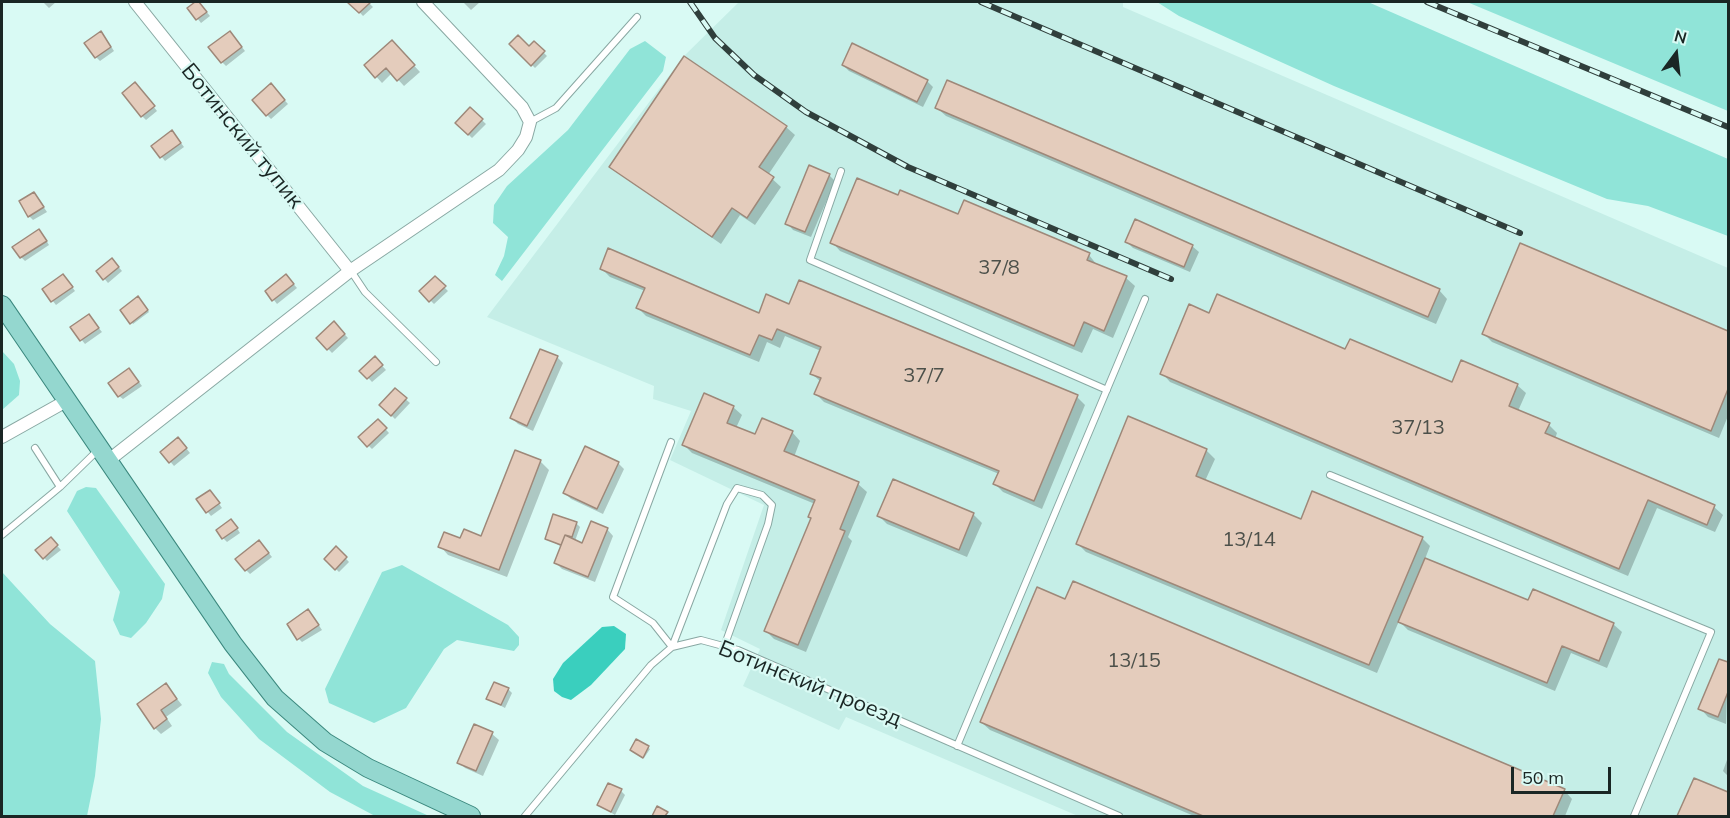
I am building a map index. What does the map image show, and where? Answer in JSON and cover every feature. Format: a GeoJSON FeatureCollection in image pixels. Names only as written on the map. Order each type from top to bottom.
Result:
{"type":"FeatureCollection","features":[{"type":"Feature","properties":{"kind":"main road"},"geometry":{"type":"LineString","coordinates":[[2,304],[233,644],[275,698],[325,742],[368,768],[471,816]]}},
{"type":"Feature","properties":{"kind":"street","name":"Ботинский тупик"},"geometry":{"type":"LineString","coordinates":[[135,2],[350,271]]}},
{"type":"Feature","properties":{"kind":"street"},"geometry":{"type":"LineString","coordinates":[[105,454],[350,271],[500,170],[518,150],[526,137],[530,122],[522,107],[423,2]]}},
{"type":"Feature","properties":{"kind":"street"},"geometry":{"type":"LineString","coordinates":[[2,437],[68,400]]}},
{"type":"Feature","properties":{"kind":"lane"},"geometry":{"type":"LineString","coordinates":[[530,122],[556,108],[637,18]]}},
{"type":"Feature","properties":{"kind":"lane"},"geometry":{"type":"LineString","coordinates":[[841,171],[810,260],[1107,390]]}},
{"type":"Feature","properties":{"kind":"lane"},"geometry":{"type":"LineString","coordinates":[[350,271],[365,292],[436,362]]}},
{"type":"Feature","properties":{"kind":"lane"},"geometry":{"type":"LineString","coordinates":[[957,746],[1145,299]]}},
{"type":"Feature","properties":{"kind":"lane"},"geometry":{"type":"LineString","coordinates":[[671,441],[614,597],[653,623],[672,647]]}},
{"type":"Feature","properties":{"kind":"lane"},"geometry":{"type":"LineString","coordinates":[[35,448],[60,487]]}},
{"type":"Feature","properties":{"kind":"lane"},"geometry":{"type":"LineString","coordinates":[[2,535],[60,487],[105,454]]}},
{"type":"Feature","properties":{"kind":"lane"},"geometry":{"type":"LineString","coordinates":[[1330,476],[1711,632],[1634,816]]}},
{"type":"Feature","properties":{"kind":"lane"},"geometry":{"type":"LineString","coordinates":[[672,647],[727,504],[737,488],[762,495],[772,505],[768,524],[724,647]]}},
{"type":"Feature","properties":{"kind":"lane","name":"Ботинский проезд"},"geometry":{"type":"LineString","coordinates":[[525,816],[651,665],[672,647],[701,640],[724,647],[1119,816]]}},
{"type":"Feature","properties":{"kind":"shaded area"},"geometry":{"type":"Polygon","coordinates":[[[739,2],[1123,2],[1123,7],[1728,268],[1728,816],[1078,816],[846,717],[839,730],[743,686],[760,649],[721,630],[764,505],[670,460],[691,411],[653,399],[654,386],[487,317],[684,56],[739,2]]]}},
{"type":"Feature","properties":{"kind":"shaded area"},"geometry":{"type":"Polygon","coordinates":[[[1157,2],[1368,2],[1728,159],[1728,236],[1648,206],[1607,199],[1334,86],[1179,16],[1157,2]]]}},
{"type":"Feature","properties":{"kind":"shaded area"},"geometry":{"type":"Polygon","coordinates":[[[1467,2],[1728,2],[1728,111],[1467,2]]]}},
{"type":"Feature","properties":{"kind":"shaded area"},"geometry":{"type":"Polygon","coordinates":[[[645,41],[666,57],[663,71],[502,281],[495,275],[504,256],[508,237],[493,223],[494,205],[507,186],[568,130],[630,49],[645,41]]]}},
{"type":"Feature","properties":{"kind":"shaded area"},"geometry":{"type":"Polygon","coordinates":[[[2,351],[14,364],[20,381],[19,395],[2,410],[2,351]]]}},
{"type":"Feature","properties":{"kind":"shaded area"},"geometry":{"type":"Polygon","coordinates":[[[86,487],[96,488],[165,584],[162,599],[146,623],[131,638],[120,635],[113,620],[120,592],[67,511],[77,491],[86,487]]]}},
{"type":"Feature","properties":{"kind":"shaded area"},"geometry":{"type":"Polygon","coordinates":[[[402,565],[508,625],[519,637],[519,645],[514,651],[457,640],[444,649],[406,708],[374,723],[329,703],[325,689],[382,572],[402,565]]]}},
{"type":"Feature","properties":{"kind":"shaded area"},"geometry":{"type":"Polygon","coordinates":[[[2,572],[50,624],[95,661],[101,719],[95,776],[87,816],[2,816],[2,572]]]}},
{"type":"Feature","properties":{"kind":"shaded area"},"geometry":{"type":"Polygon","coordinates":[[[614,626],[626,634],[625,649],[591,685],[571,700],[554,691],[553,679],[563,663],[602,627],[614,626]]]}},
{"type":"Feature","properties":{"kind":"shaded area"},"geometry":{"type":"Polygon","coordinates":[[[212,662],[224,664],[229,674],[287,732],[363,786],[429,816],[375,816],[330,792],[259,739],[221,697],[208,673],[212,662]]]}},
{"type":"Feature","properties":{"kind":"building"},"geometry":{"type":"Polygon","coordinates":[[[199,2],[207,12],[196,20],[187,8],[199,2]]]}},
{"type":"Feature","properties":{"kind":"building"},"geometry":{"type":"Polygon","coordinates":[[[347,2],[371,2],[359,13],[347,2]]]}},
{"type":"Feature","properties":{"kind":"building"},"geometry":{"type":"Polygon","coordinates":[[[101,31],[111,47],[95,58],[84,43],[101,31]]]}},
{"type":"Feature","properties":{"kind":"building"},"geometry":{"type":"Polygon","coordinates":[[[230,31],[242,47],[221,63],[208,47],[230,31]]]}},
{"type":"Feature","properties":{"kind":"building"},"geometry":{"type":"Polygon","coordinates":[[[518,35],[529,46],[534,41],[545,51],[531,66],[509,44],[518,35]]]}},
{"type":"Feature","properties":{"kind":"building"},"geometry":{"type":"Polygon","coordinates":[[[392,40],[415,65],[397,81],[386,68],[375,78],[364,65],[392,40]]]}},
{"type":"Feature","properties":{"kind":"building"},"geometry":{"type":"Polygon","coordinates":[[[852,43],[928,80],[917,102],[842,65],[852,43]]]}},
{"type":"Feature","properties":{"kind":"building"},"geometry":{"type":"Polygon","coordinates":[[[684,56],[787,126],[759,167],[774,177],[747,218],[732,208],[712,237],[609,167],[684,56]]]}},
{"type":"Feature","properties":{"kind":"building"},"geometry":{"type":"Polygon","coordinates":[[[947,80],[1440,289],[1428,317],[935,108],[947,80]]]}},
{"type":"Feature","properties":{"kind":"building"},"geometry":{"type":"Polygon","coordinates":[[[135,82],[155,106],[141,117],[122,93],[135,82]]]}},
{"type":"Feature","properties":{"kind":"building"},"geometry":{"type":"Polygon","coordinates":[[[271,83],[285,100],[266,116],[252,100],[271,83]]]}},
{"type":"Feature","properties":{"kind":"building"},"geometry":{"type":"Polygon","coordinates":[[[470,107],[483,119],[468,135],[455,123],[470,107]]]}},
{"type":"Feature","properties":{"kind":"building"},"geometry":{"type":"Polygon","coordinates":[[[172,130],[181,143],[160,158],[151,146],[172,130]]]}},
{"type":"Feature","properties":{"kind":"building"},"geometry":{"type":"Polygon","coordinates":[[[809,165],[830,174],[805,232],[785,224],[809,165]]]}},
{"type":"Feature","properties":{"kind":"building"},"geometry":{"type":"Polygon","coordinates":[[[857,178],[898,195],[900,190],[958,214],[964,200],[1090,253],[1087,260],[1127,276],[1104,331],[1084,322],[1074,346],[830,243],[857,178]]]}},
{"type":"Feature","properties":{"kind":"building"},"geometry":{"type":"Polygon","coordinates":[[[34,192],[44,207],[28,217],[19,201],[34,192]]]}},
{"type":"Feature","properties":{"kind":"building"},"geometry":{"type":"Polygon","coordinates":[[[1135,219],[1193,245],[1184,267],[1125,242],[1135,219]]]}},
{"type":"Feature","properties":{"kind":"building"},"geometry":{"type":"Polygon","coordinates":[[[39,229],[47,241],[20,258],[12,247],[39,229]]]}},
{"type":"Feature","properties":{"kind":"building"},"geometry":{"type":"Polygon","coordinates":[[[1520,243],[1728,331],[1728,389],[1711,431],[1482,334],[1520,243]]]}},
{"type":"Feature","properties":{"kind":"building"},"geometry":{"type":"Polygon","coordinates":[[[608,248],[759,313],[766,294],[789,304],[799,280],[1078,395],[1034,501],[993,484],[999,471],[814,394],[821,378],[810,374],[821,347],[777,329],[772,340],[759,335],[750,355],[636,308],[645,288],[600,269],[608,248]]]}},
{"type":"Feature","properties":{"kind":"building"},"geometry":{"type":"Polygon","coordinates":[[[112,258],[119,267],[103,280],[96,271],[112,258]]]}},
{"type":"Feature","properties":{"kind":"building"},"geometry":{"type":"Polygon","coordinates":[[[63,274],[73,287],[51,302],[42,289],[63,274]]]}},
{"type":"Feature","properties":{"kind":"building"},"geometry":{"type":"Polygon","coordinates":[[[286,274],[294,284],[272,301],[265,291],[286,274]]]}},
{"type":"Feature","properties":{"kind":"building"},"geometry":{"type":"Polygon","coordinates":[[[435,276],[446,286],[429,302],[419,291],[435,276]]]}},
{"type":"Feature","properties":{"kind":"building"},"geometry":{"type":"Polygon","coordinates":[[[1217,294],[1345,349],[1350,339],[1452,382],[1461,360],[1518,384],[1509,406],[1550,423],[1545,433],[1715,505],[1707,525],[1648,500],[1619,569],[1160,374],[1189,304],[1209,313],[1217,294]]]}},
{"type":"Feature","properties":{"kind":"building"},"geometry":{"type":"Polygon","coordinates":[[[138,296],[148,310],[130,324],[120,310],[138,296]]]}},
{"type":"Feature","properties":{"kind":"building"},"geometry":{"type":"Polygon","coordinates":[[[89,314],[99,328],[80,341],[70,327],[89,314]]]}},
{"type":"Feature","properties":{"kind":"building"},"geometry":{"type":"Polygon","coordinates":[[[334,321],[345,334],[327,350],[316,338],[334,321]]]}},
{"type":"Feature","properties":{"kind":"building"},"geometry":{"type":"Polygon","coordinates":[[[540,349],[558,356],[527,426],[510,418],[540,349]]]}},
{"type":"Feature","properties":{"kind":"building"},"geometry":{"type":"Polygon","coordinates":[[[375,356],[383,365],[367,379],[359,371],[375,356]]]}},
{"type":"Feature","properties":{"kind":"building"},"geometry":{"type":"Polygon","coordinates":[[[129,368],[139,382],[118,397],[108,383],[129,368]]]}},
{"type":"Feature","properties":{"kind":"building"},"geometry":{"type":"Polygon","coordinates":[[[395,388],[407,398],[391,416],[379,405],[395,388]]]}},
{"type":"Feature","properties":{"kind":"building"},"geometry":{"type":"Polygon","coordinates":[[[704,393],[734,406],[727,423],[755,434],[762,418],[793,431],[784,451],[859,482],[840,529],[845,531],[798,645],[764,631],[811,518],[808,517],[815,500],[682,445],[704,393]]]}},
{"type":"Feature","properties":{"kind":"building"},"geometry":{"type":"Polygon","coordinates":[[[1128,416],[1207,449],[1196,476],[1301,519],[1312,491],[1423,537],[1369,665],[1076,544],[1128,416]]]}},
{"type":"Feature","properties":{"kind":"building"},"geometry":{"type":"Polygon","coordinates":[[[378,419],[387,428],[367,447],[358,437],[378,419]]]}},
{"type":"Feature","properties":{"kind":"building"},"geometry":{"type":"Polygon","coordinates":[[[178,437],[187,448],[169,463],[160,452],[178,437]]]}},
{"type":"Feature","properties":{"kind":"building"},"geometry":{"type":"Polygon","coordinates":[[[585,446],[619,462],[597,509],[563,493],[585,446]]]}},
{"type":"Feature","properties":{"kind":"building"},"geometry":{"type":"Polygon","coordinates":[[[515,450],[541,460],[499,570],[438,547],[444,532],[460,538],[464,529],[481,536],[515,450]]]}},
{"type":"Feature","properties":{"kind":"building"},"geometry":{"type":"Polygon","coordinates":[[[893,479],[974,513],[959,550],[877,516],[893,479]]]}},
{"type":"Feature","properties":{"kind":"building"},"geometry":{"type":"Polygon","coordinates":[[[210,490],[220,503],[206,513],[196,499],[210,490]]]}},
{"type":"Feature","properties":{"kind":"building"},"geometry":{"type":"Polygon","coordinates":[[[553,514],[577,522],[572,537],[565,535],[561,545],[545,539],[553,514]]]}},
{"type":"Feature","properties":{"kind":"building"},"geometry":{"type":"Polygon","coordinates":[[[231,519],[238,528],[222,539],[216,530],[231,519]]]}},
{"type":"Feature","properties":{"kind":"building"},"geometry":{"type":"Polygon","coordinates":[[[591,521],[608,528],[588,577],[554,563],[565,535],[582,543],[591,521]]]}},
{"type":"Feature","properties":{"kind":"building"},"geometry":{"type":"Polygon","coordinates":[[[51,537],[58,545],[43,559],[35,550],[51,537]]]}},
{"type":"Feature","properties":{"kind":"building"},"geometry":{"type":"Polygon","coordinates":[[[259,540],[269,553],[245,571],[235,559],[259,540]]]}},
{"type":"Feature","properties":{"kind":"building"},"geometry":{"type":"Polygon","coordinates":[[[336,546],[347,557],[335,570],[324,559],[336,546]]]}},
{"type":"Feature","properties":{"kind":"building"},"geometry":{"type":"Polygon","coordinates":[[[1425,558],[1528,600],[1533,589],[1614,623],[1599,661],[1562,646],[1547,683],[1398,622],[1425,558]]]}},
{"type":"Feature","properties":{"kind":"building"},"geometry":{"type":"Polygon","coordinates":[[[1073,581],[1565,789],[1553,816],[1203,816],[980,722],[1037,587],[1065,599],[1073,581]]]}},
{"type":"Feature","properties":{"kind":"building"},"geometry":{"type":"Polygon","coordinates":[[[308,609],[319,625],[297,640],[287,624],[308,609]]]}},
{"type":"Feature","properties":{"kind":"building"},"geometry":{"type":"Polygon","coordinates":[[[1719,659],[1728,662],[1728,692],[1718,717],[1698,709],[1719,659]]]}},
{"type":"Feature","properties":{"kind":"building"},"geometry":{"type":"Polygon","coordinates":[[[494,682],[509,688],[501,705],[486,699],[494,682]]]}},
{"type":"Feature","properties":{"kind":"building"},"geometry":{"type":"Polygon","coordinates":[[[166,683],[177,699],[161,710],[167,719],[154,729],[137,704],[166,683]]]}},
{"type":"Feature","properties":{"kind":"building"},"geometry":{"type":"Polygon","coordinates":[[[474,724],[493,732],[476,771],[457,763],[474,724]]]}},
{"type":"Feature","properties":{"kind":"building"},"geometry":{"type":"Polygon","coordinates":[[[636,739],[649,746],[643,758],[630,750],[636,739]]]}},
{"type":"Feature","properties":{"kind":"building"},"geometry":{"type":"Polygon","coordinates":[[[1694,778],[1728,792],[1728,816],[1677,816],[1694,778]]]}},
{"type":"Feature","properties":{"kind":"building"},"geometry":{"type":"Polygon","coordinates":[[[608,783],[622,789],[611,812],[597,805],[608,783]]]}},
{"type":"Feature","properties":{"kind":"building"},"geometry":{"type":"Polygon","coordinates":[[[657,806],[668,812],[665,816],[652,816],[657,806]]]}},
{"type":"Feature","properties":{"kind":"railway"},"geometry":{"type":"LineString","coordinates":[[690,2],[715,38],[754,75],[806,112],[908,167],[1171,279]]}},
{"type":"Feature","properties":{"kind":"railway"},"geometry":{"type":"LineString","coordinates":[[981,2],[1520,233]]}},
{"type":"Feature","properties":{"kind":"railway"},"geometry":{"type":"LineString","coordinates":[[1427,2],[1728,127]]}}]}
